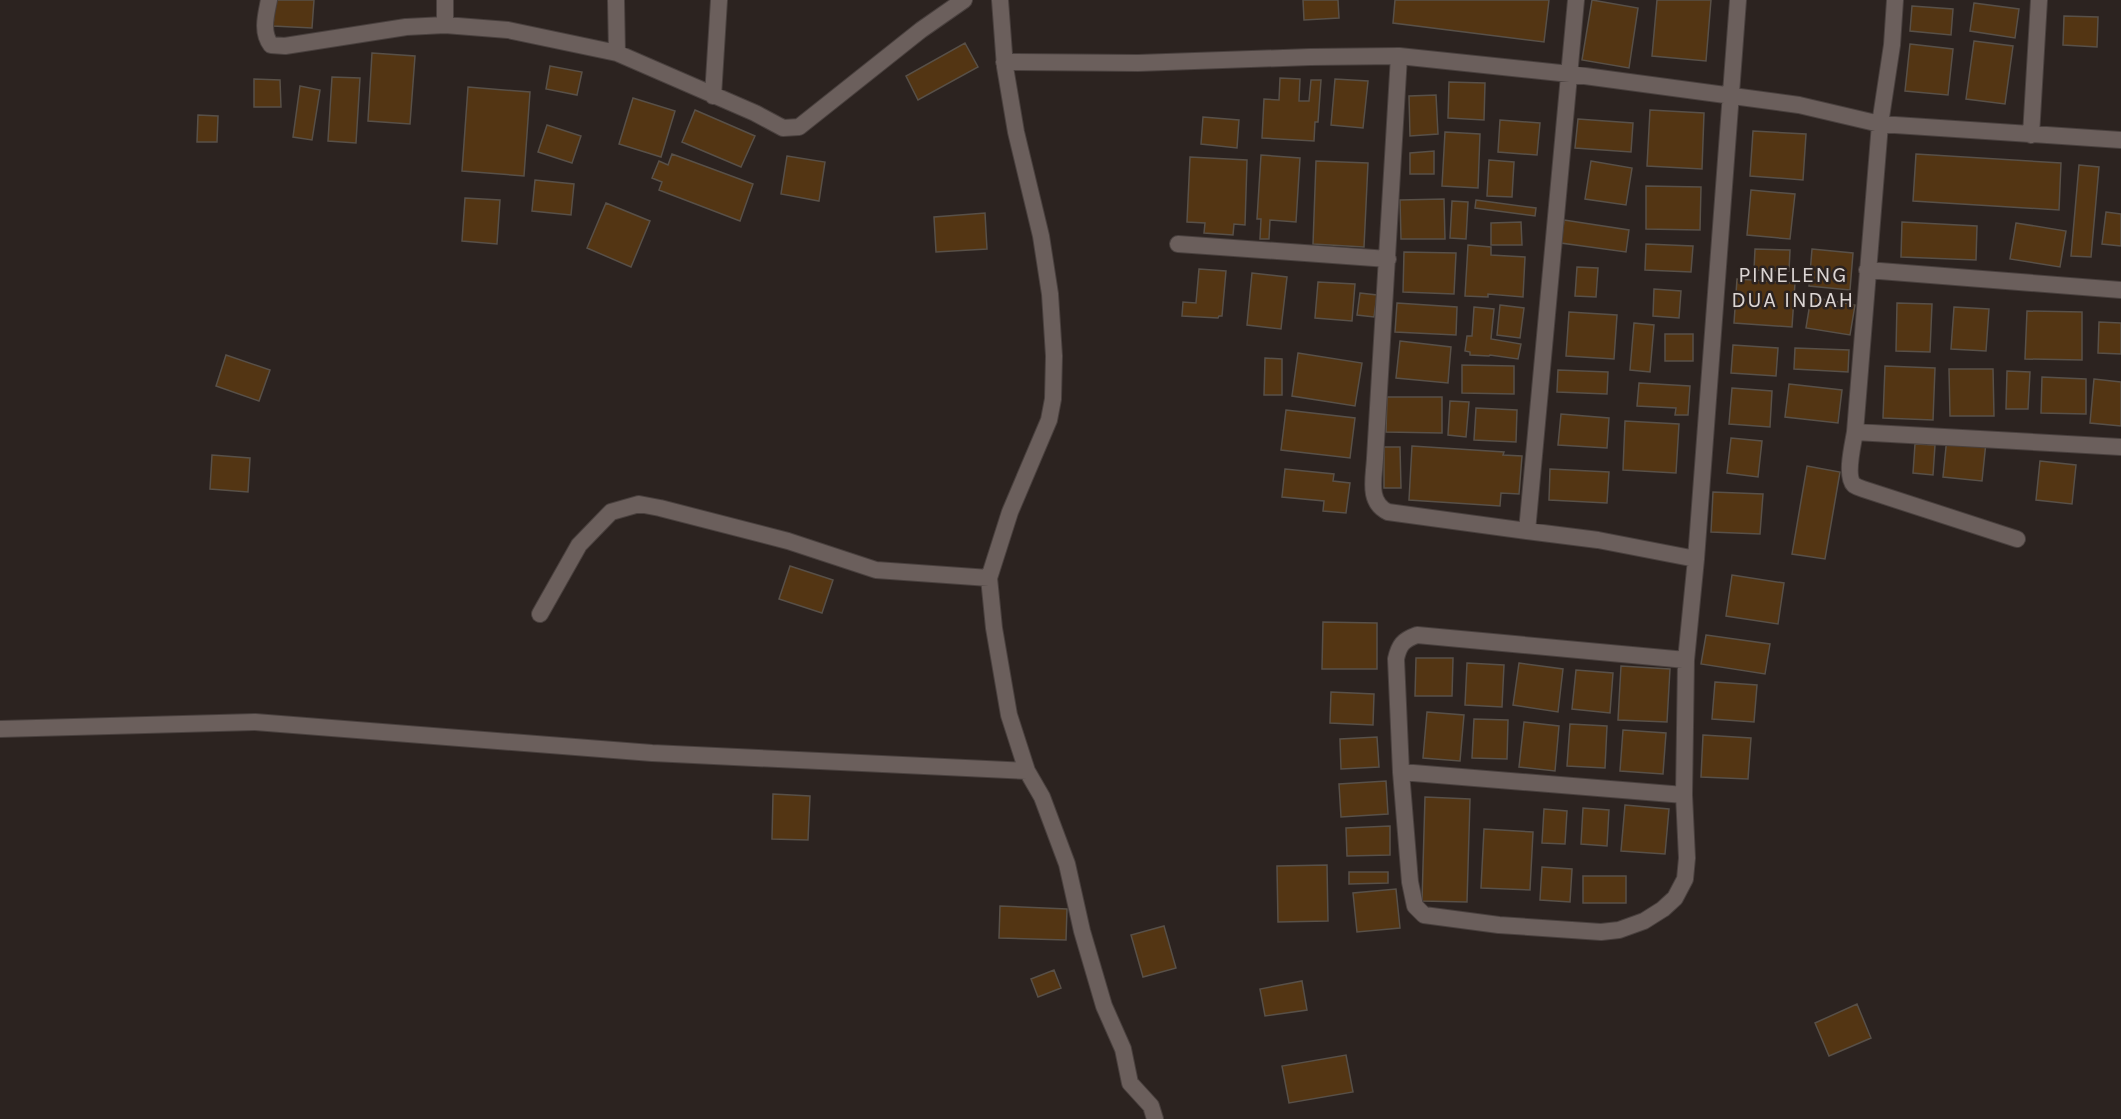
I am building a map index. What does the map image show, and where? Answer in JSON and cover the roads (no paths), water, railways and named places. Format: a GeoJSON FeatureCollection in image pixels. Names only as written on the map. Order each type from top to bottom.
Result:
{"type":"FeatureCollection","features":[{"type":"Feature","properties":{"kind":"street"},"geometry":{"type":"LineString","coordinates":[[269,0],[265,30],[271,45],[285,46],[406,27],[445,25],[508,30],[617,53],[755,113],[783,128],[799,127],[921,30],[964,0]]}},
{"type":"Feature","properties":{"kind":"street"},"geometry":{"type":"LineString","coordinates":[[445,0],[445,25]]}},
{"type":"Feature","properties":{"kind":"street"},"geometry":{"type":"LineString","coordinates":[[616,0],[617,53]]}},
{"type":"Feature","properties":{"kind":"street"},"geometry":{"type":"LineString","coordinates":[[713,96],[719,0]]}},
{"type":"Feature","properties":{"kind":"street"},"geometry":{"type":"LineString","coordinates":[[1000,0],[1004,62],[1016,132],[1045,260],[1053,333],[1053,399],[1044,434],[1010,512],[989,578],[994,628],[1010,715],[1027,771],[1042,797],[1067,864],[1082,931],[1104,1006],[1123,1049],[1130,1083],[1151,1106],[1155,1119]]}},
{"type":"Feature","properties":{"kind":"street"},"geometry":{"type":"LineString","coordinates":[[1527,531],[1576,0]]}},
{"type":"Feature","properties":{"kind":"street"},"geometry":{"type":"LineString","coordinates":[[1686,660],[1416,635],[1405,639],[1398,649],[1396,659],[1401,772],[1411,889],[1415,906],[1424,915],[1499,925],[1601,932],[1619,930],[1644,921],[1675,898],[1685,879],[1687,858],[1684,795],[1686,660],[1696,559],[1738,0]]}},
{"type":"Feature","properties":{"kind":"street"},"geometry":{"type":"LineString","coordinates":[[1895,0],[1892,45],[1880,124],[1855,432],[1850,467],[1851,478],[1854,485],[2017,539]]}},
{"type":"Feature","properties":{"kind":"street"},"geometry":{"type":"LineString","coordinates":[[2031,135],[2039,0]]}},
{"type":"Feature","properties":{"kind":"street"},"geometry":{"type":"LineString","coordinates":[[1004,62],[1138,63],[1400,56],[1570,74],[1798,105],[1880,124],[2121,140]]}},
{"type":"Feature","properties":{"kind":"street"},"geometry":{"type":"LineString","coordinates":[[1400,56],[1373,490],[1375,501],[1380,509],[1388,512],[1598,540],[1696,559]]}},
{"type":"Feature","properties":{"kind":"street"},"geometry":{"type":"LineString","coordinates":[[1178,244],[1388,258]]}},
{"type":"Feature","properties":{"kind":"street"},"geometry":{"type":"LineString","coordinates":[[1867,270],[2121,290]]}},
{"type":"Feature","properties":{"kind":"street"},"geometry":{"type":"LineString","coordinates":[[1855,432],[2121,447]]}},
{"type":"Feature","properties":{"kind":"street"},"geometry":{"type":"LineString","coordinates":[[540,614],[579,545],[611,512],[639,504],[788,542],[876,570],[989,578]]}},
{"type":"Feature","properties":{"kind":"street"},"geometry":{"type":"LineString","coordinates":[[0,729],[255,722],[652,753],[1027,771]]}},
{"type":"Feature","properties":{"kind":"street"},"geometry":{"type":"LineString","coordinates":[[1401,772],[1684,795]]}},
{"type":"Feature","properties":{"kind":"district","name":"PINELENG DUA INDAH"},"geometry":{"type":"Point","coordinates":[1793,286]}}]}
